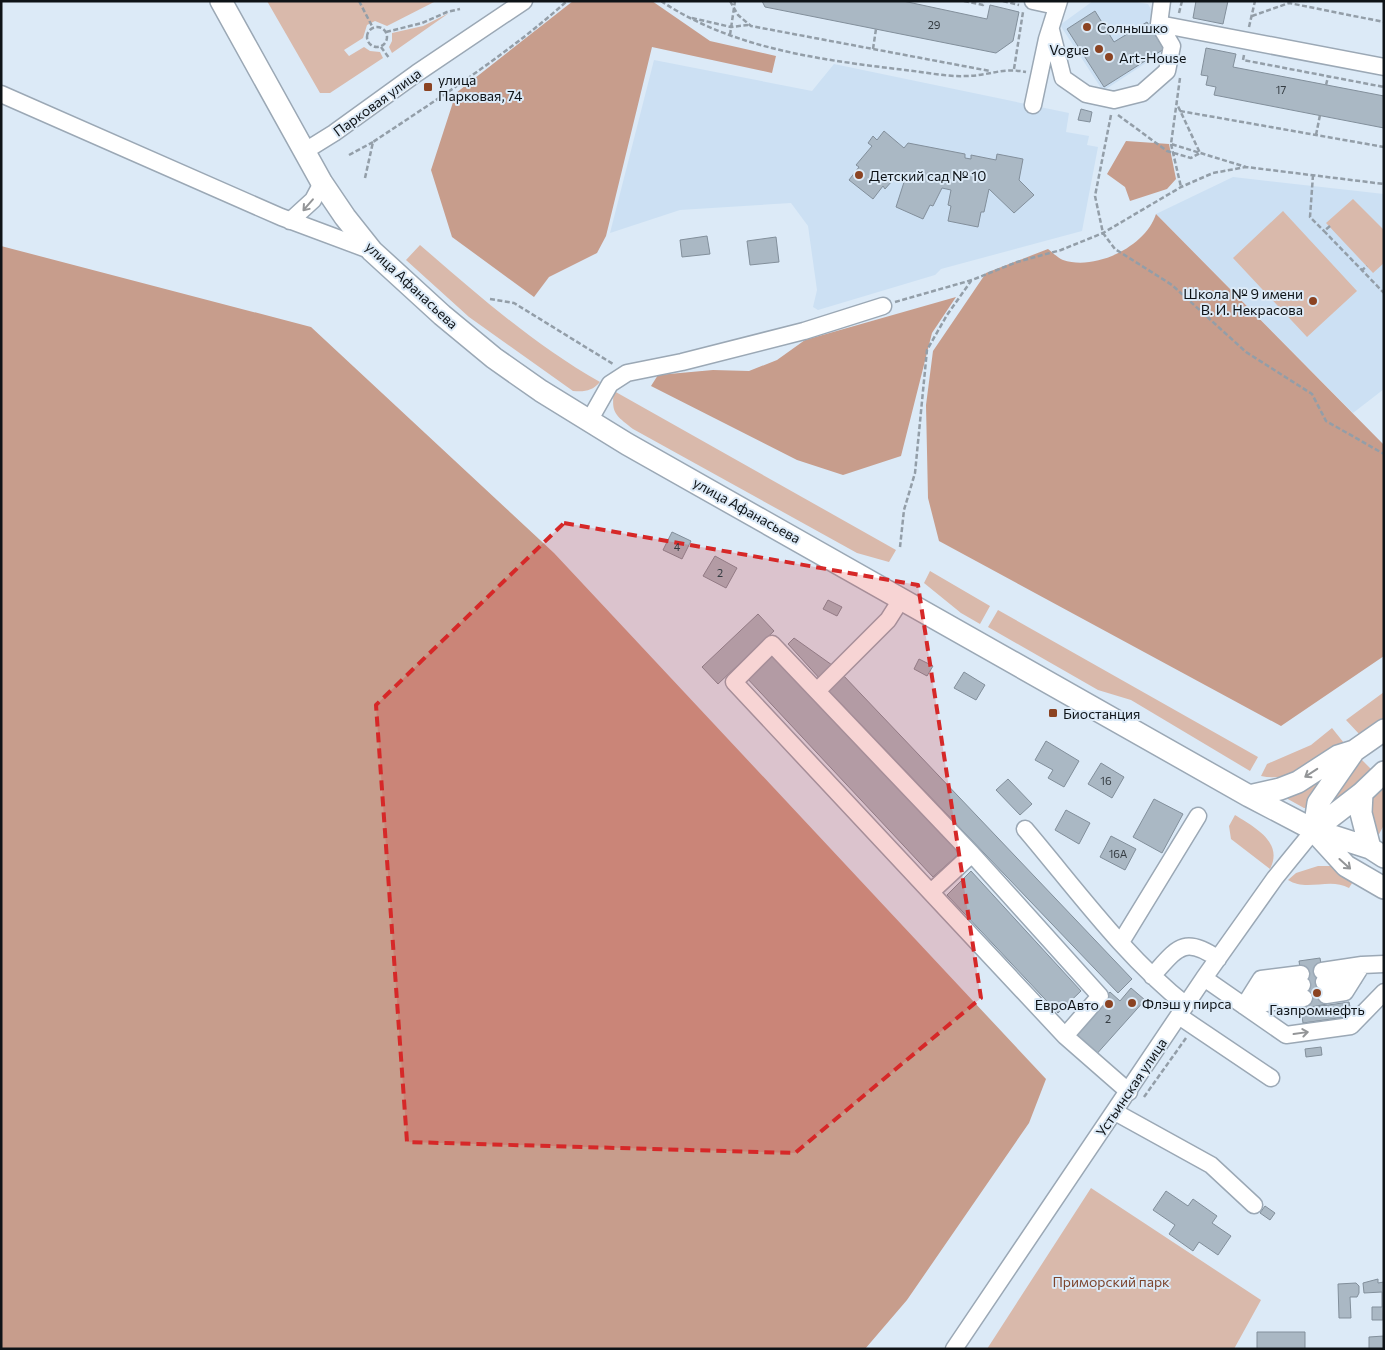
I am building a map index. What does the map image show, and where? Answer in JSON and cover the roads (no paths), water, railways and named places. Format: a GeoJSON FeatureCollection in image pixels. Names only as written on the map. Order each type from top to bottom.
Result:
{"type":"FeatureCollection","features":[{"type":"Feature","properties":{"kind":"main road","name":"улица Афанасьева"},"geometry":{"type":"LineString","coordinates":[[221,1],[322,183],[345,217],[372,251],[442,315],[494,358],[541,391],[589,421],[1250,796],[1314,830]]}},
{"type":"Feature","properties":{"kind":"main road"},"geometry":{"type":"LineString","coordinates":[[1250,796],[1280,789],[1298,782],[1338,756],[1354,751],[1384,730]]}},
{"type":"Feature","properties":{"kind":"main road"},"geometry":{"type":"LineString","coordinates":[[1314,830],[1318,803],[1354,751]]}},
{"type":"Feature","properties":{"kind":"main road"},"geometry":{"type":"LineString","coordinates":[[1314,830],[1362,793],[1384,772]]}},
{"type":"Feature","properties":{"kind":"main road"},"geometry":{"type":"LineString","coordinates":[[1362,793],[1361,813],[1377,853]]}},
{"type":"Feature","properties":{"kind":"main road"},"geometry":{"type":"LineString","coordinates":[[1314,830],[1377,853]]}},
{"type":"Feature","properties":{"kind":"main road"},"geometry":{"type":"LineString","coordinates":[[1314,830],[1346,866],[1384,888]]}},
{"type":"Feature","properties":{"kind":"street","name":"Парковая улица"},"geometry":{"type":"LineString","coordinates":[[305,150],[334,133],[417,72],[524,1]]}},
{"type":"Feature","properties":{"kind":"street"},"geometry":{"type":"LineString","coordinates":[[1051,30],[1063,78],[1086,94],[1114,100],[1142,93],[1166,72],[1172,46],[1159,24],[1162,1]]}},
{"type":"Feature","properties":{"kind":"street"},"geometry":{"type":"LineString","coordinates":[[1029,3],[1058,4],[1033,105]]}},
{"type":"Feature","properties":{"kind":"street"},"geometry":{"type":"LineString","coordinates":[[1159,24],[1245,46],[1384,67]]}},
{"type":"Feature","properties":{"kind":"street"},"geometry":{"type":"LineString","coordinates":[[1,94],[290,221],[372,251]]}},
{"type":"Feature","properties":{"kind":"street"},"geometry":{"type":"LineString","coordinates":[[290,221],[313,200],[322,183]]}},
{"type":"Feature","properties":{"kind":"street"},"geometry":{"type":"LineString","coordinates":[[589,421],[610,384],[627,373],[682,362],[804,331],[883,306]]}},
{"type":"Feature","properties":{"kind":"street"},"geometry":{"type":"LineString","coordinates":[[818,690],[888,620],[902,598]]}},
{"type":"Feature","properties":{"kind":"street"},"geometry":{"type":"LineString","coordinates":[[1065,1036],[1100,996],[972,854],[818,690],[772,644],[734,682],[1065,1036],[1129,1092]]}},
{"type":"Feature","properties":{"kind":"street"},"geometry":{"type":"LineString","coordinates":[[1121,942],[1198,816]]}},
{"type":"Feature","properties":{"kind":"street"},"geometry":{"type":"LineString","coordinates":[[1025,829],[1194,1026],[1271,1078]]}},
{"type":"Feature","properties":{"kind":"street","name":"Устьинская улица"},"geometry":{"type":"LineString","coordinates":[[954,1349],[1121,1116],[1129,1092],[1204,978],[1275,878],[1314,830]]}},
{"type":"Feature","properties":{"kind":"street"},"geometry":{"type":"LineString","coordinates":[[931,892],[972,854]]}},
{"type":"Feature","properties":{"kind":"street"},"geometry":{"type":"LineString","coordinates":[[1152,976],[1178,948],[1192,946],[1218,959]]}},
{"type":"Feature","properties":{"kind":"street"},"geometry":{"type":"LineString","coordinates":[[1358,971],[1345,992],[1324,982],[1358,971],[1384,964]]}},
{"type":"Feature","properties":{"kind":"street"},"geometry":{"type":"LineString","coordinates":[[1204,978],[1286,1035],[1351,1026],[1384,992]]}},
{"type":"Feature","properties":{"kind":"street"},"geometry":{"type":"LineString","coordinates":[[1261,979],[1302,986],[1244,1006],[1261,979]]}},
{"type":"Feature","properties":{"kind":"street"},"geometry":{"type":"LineString","coordinates":[[1121,1116],[1211,1165],[1254,1205]]}},
{"type":"Feature","properties":{"kind":"place","name":"Солнышко"},"geometry":{"type":"Point","coordinates":[1087,27]}},
{"type":"Feature","properties":{"kind":"place","name":"Vogue"},"geometry":{"type":"Point","coordinates":[1099,49]}},
{"type":"Feature","properties":{"kind":"place","name":"Art-House"},"geometry":{"type":"Point","coordinates":[1109,57]}},
{"type":"Feature","properties":{"kind":"place","name":"улица Парковая, 74"},"geometry":{"type":"Point","coordinates":[428,87]}},
{"type":"Feature","properties":{"kind":"place","name":"Детский сад № 10"},"geometry":{"type":"Point","coordinates":[859,175]}},
{"type":"Feature","properties":{"kind":"place","name":"Школа № 9 имени В. И. Некрасова"},"geometry":{"type":"Point","coordinates":[1313,301]}},
{"type":"Feature","properties":{"kind":"place","name":"Биостанция"},"geometry":{"type":"Point","coordinates":[1053,713]}},
{"type":"Feature","properties":{"kind":"place","name":"Газпромнефть"},"geometry":{"type":"Point","coordinates":[1317,993]}},
{"type":"Feature","properties":{"kind":"place","name":"Флэш у пирса"},"geometry":{"type":"Point","coordinates":[1132,1003]}},
{"type":"Feature","properties":{"kind":"place","name":"ЕвроАвто"},"geometry":{"type":"Point","coordinates":[1109,1004]}},
{"type":"Feature","properties":{"kind":"park label","name":"Приморский парк"},"geometry":{"type":"Point","coordinates":[1111,1281]}}]}
